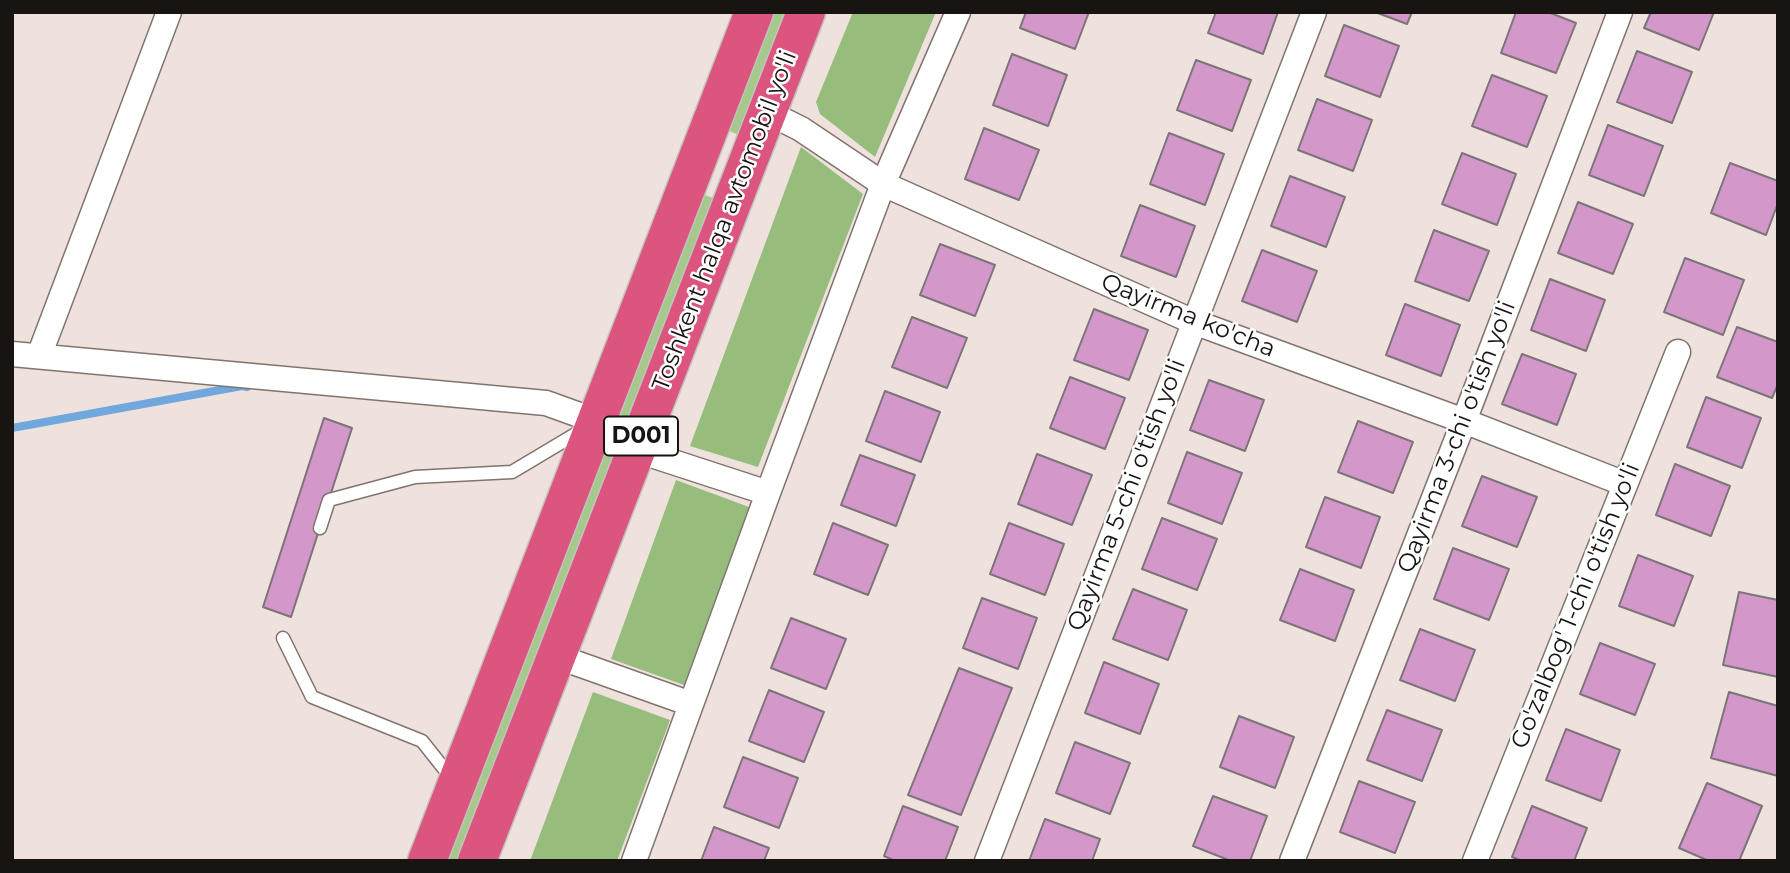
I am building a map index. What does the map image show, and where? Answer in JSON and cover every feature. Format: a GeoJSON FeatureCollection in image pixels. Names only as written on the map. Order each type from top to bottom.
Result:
{"type":"FeatureCollection","features":[{"type":"Feature","properties":{"kind":"highway","name":"Toshkent halqa avtomobil yo'li"},"geometry":{"type":"LineString","coordinates":[[427,861],[754,12]]}},
{"type":"Feature","properties":{"kind":"highway","name":"Toshkent halqa avtomobil yo'li"},"geometry":{"type":"LineString","coordinates":[[477,861],[806,12]]}},
{"type":"Feature","properties":{"kind":"highway"},"geometry":{"type":"LineString","coordinates":[[699,155],[744,173]]}},
{"type":"Feature","properties":{"kind":"street"},"geometry":{"type":"LineString","coordinates":[[39,356],[169,12]]}},
{"type":"Feature","properties":{"kind":"street"},"geometry":{"type":"LineString","coordinates":[[634,861],[883,184],[958,12]]}},
{"type":"Feature","properties":{"kind":"street","name":"Qayirma 5-chi o'tish yo'li"},"geometry":{"type":"LineString","coordinates":[[987,861],[1314,12]]}},
{"type":"Feature","properties":{"kind":"street","name":"Qayirma 3-chi o'tish yo'li"},"geometry":{"type":"LineString","coordinates":[[1292,861],[1620,12]]}},
{"type":"Feature","properties":{"kind":"street","name":"Qayirma ko'cha"},"geometry":{"type":"LineString","coordinates":[[767,112],[801,129],[883,184],[1194,322],[1464,421],[1625,485]]}},
{"type":"Feature","properties":{"kind":"street","name":"Go'zalbog' 1-chi o'tish yo'li"},"geometry":{"type":"LineString","coordinates":[[1475,861],[1678,352]]}},
{"type":"Feature","properties":{"kind":"street"},"geometry":{"type":"LineString","coordinates":[[12,355],[546,403],[596,421]]}},
{"type":"Feature","properties":{"kind":"street"},"geometry":{"type":"LineString","coordinates":[[636,450],[768,493]]}},
{"type":"Feature","properties":{"kind":"street"},"geometry":{"type":"LineString","coordinates":[[556,656],[691,704]]}},
{"type":"Feature","properties":{"kind":"lane"},"geometry":{"type":"LineString","coordinates":[[320,528],[329,500],[415,477],[512,472],[596,421]]}},
{"type":"Feature","properties":{"kind":"lane"},"geometry":{"type":"LineString","coordinates":[[283,638],[312,697],[422,741],[456,785]]}},
{"type":"Feature","properties":{"kind":"green space"},"geometry":{"type":"Polygon","coordinates":[[[772,12],[789,12],[741,136],[727,130],[772,12]]]}},
{"type":"Feature","properties":{"kind":"green space"},"geometry":{"type":"Polygon","coordinates":[[[853,12],[936,12],[875,157],[820,114],[816,102],[853,12]]]}},
{"type":"Feature","properties":{"kind":"green space"},"geometry":{"type":"Polygon","coordinates":[[[801,147],[863,194],[758,467],[690,446],[801,147]]]}},
{"type":"Feature","properties":{"kind":"green space"},"geometry":{"type":"Polygon","coordinates":[[[699,193],[719,200],[465,861],[443,861],[699,193]]]}},
{"type":"Feature","properties":{"kind":"green space"},"geometry":{"type":"Polygon","coordinates":[[[676,480],[749,507],[684,685],[611,659],[676,480]]]}},
{"type":"Feature","properties":{"kind":"green space"},"geometry":{"type":"Polygon","coordinates":[[[593,692],[670,720],[617,861],[530,861],[593,692]]]}},
{"type":"Feature","properties":{"kind":"building"},"geometry":{"type":"Polygon","coordinates":[[[1026,12],[1089,12],[1075,49],[1020,28],[1026,12]]]}},
{"type":"Feature","properties":{"kind":"building"},"geometry":{"type":"Polygon","coordinates":[[[1216,12],[1278,12],[1263,54],[1208,33],[1216,12]]]}},
{"type":"Feature","properties":{"kind":"building"},"geometry":{"type":"Polygon","coordinates":[[[1375,12],[1412,12],[1407,24],[1375,12]]]}},
{"type":"Feature","properties":{"kind":"building"},"geometry":{"type":"Polygon","coordinates":[[[1516,12],[1548,12],[1576,23],[1556,73],[1501,53],[1516,12]]]}},
{"type":"Feature","properties":{"kind":"building"},"geometry":{"type":"Polygon","coordinates":[[[1651,12],[1714,12],[1699,50],[1644,28],[1651,12]]]}},
{"type":"Feature","properties":{"kind":"building"},"geometry":{"type":"Polygon","coordinates":[[[1344,25],[1399,46],[1380,97],[1325,76],[1344,25]]]}},
{"type":"Feature","properties":{"kind":"building"},"geometry":{"type":"Polygon","coordinates":[[[1637,51],[1692,72],[1672,123],[1617,102],[1637,51]]]}},
{"type":"Feature","properties":{"kind":"building"},"geometry":{"type":"Polygon","coordinates":[[[1012,54],[1067,75],[1048,126],[993,105],[1012,54]]]}},
{"type":"Feature","properties":{"kind":"building"},"geometry":{"type":"Polygon","coordinates":[[[1196,60],[1251,80],[1232,131],[1177,110],[1196,60]]]}},
{"type":"Feature","properties":{"kind":"building"},"geometry":{"type":"Polygon","coordinates":[[[1492,75],[1547,96],[1527,147],[1472,126],[1492,75]]]}},
{"type":"Feature","properties":{"kind":"building"},"geometry":{"type":"Polygon","coordinates":[[[1317,99],[1372,120],[1353,171],[1298,150],[1317,99]]]}},
{"type":"Feature","properties":{"kind":"building"},"geometry":{"type":"Polygon","coordinates":[[[1608,125],[1663,146],[1644,196],[1589,175],[1608,125]]]}},
{"type":"Feature","properties":{"kind":"building"},"geometry":{"type":"Polygon","coordinates":[[[984,128],[1039,150],[1019,200],[965,179],[984,128]]]}},
{"type":"Feature","properties":{"kind":"building"},"geometry":{"type":"Polygon","coordinates":[[[1169,133],[1224,154],[1205,205],[1150,184],[1169,133]]]}},
{"type":"Feature","properties":{"kind":"building"},"geometry":{"type":"Polygon","coordinates":[[[1462,153],[1516,174],[1497,225],[1442,204],[1462,153]]]}},
{"type":"Feature","properties":{"kind":"building"},"geometry":{"type":"Polygon","coordinates":[[[1730,163],[1778,181],[1778,203],[1766,235],[1711,213],[1730,163]]]}},
{"type":"Feature","properties":{"kind":"building"},"geometry":{"type":"Polygon","coordinates":[[[1290,176],[1345,197],[1326,247],[1271,226],[1290,176]]]}},
{"type":"Feature","properties":{"kind":"building"},"geometry":{"type":"Polygon","coordinates":[[[1578,202],[1633,224],[1613,274],[1558,253],[1578,202]]]}},
{"type":"Feature","properties":{"kind":"building"},"geometry":{"type":"Polygon","coordinates":[[[1140,205],[1195,226],[1176,277],[1121,256],[1140,205]]]}},
{"type":"Feature","properties":{"kind":"building"},"geometry":{"type":"Polygon","coordinates":[[[1434,230],[1489,251],[1469,301],[1415,281],[1434,230]]]}},
{"type":"Feature","properties":{"kind":"building"},"geometry":{"type":"Polygon","coordinates":[[[940,244],[995,265],[975,316],[920,295],[940,244]]]}},
{"type":"Feature","properties":{"kind":"building"},"geometry":{"type":"Polygon","coordinates":[[[1262,250],[1317,271],[1297,322],[1242,301],[1262,250]]]}},
{"type":"Feature","properties":{"kind":"building"},"geometry":{"type":"Polygon","coordinates":[[[1685,258],[1744,280],[1723,335],[1664,312],[1685,258]]]}},
{"type":"Feature","properties":{"kind":"building"},"geometry":{"type":"Polygon","coordinates":[[[1550,279],[1605,300],[1586,351],[1531,330],[1550,279]]]}},
{"type":"Feature","properties":{"kind":"building"},"geometry":{"type":"Polygon","coordinates":[[[1405,304],[1460,325],[1441,376],[1386,355],[1405,304]]]}},
{"type":"Feature","properties":{"kind":"building"},"geometry":{"type":"Polygon","coordinates":[[[1094,309],[1148,330],[1129,380],[1074,360],[1094,309]]]}},
{"type":"Feature","properties":{"kind":"building"},"geometry":{"type":"Polygon","coordinates":[[[912,317],[967,338],[947,388],[892,367],[912,317]]]}},
{"type":"Feature","properties":{"kind":"building"},"geometry":{"type":"Polygon","coordinates":[[[1737,327],[1778,342],[1778,384],[1772,398],[1717,377],[1737,327]]]}},
{"type":"Feature","properties":{"kind":"building"},"geometry":{"type":"Polygon","coordinates":[[[1522,354],[1576,374],[1557,425],[1502,404],[1522,354]]]}},
{"type":"Feature","properties":{"kind":"building"},"geometry":{"type":"Polygon","coordinates":[[[1070,377],[1125,398],[1105,449],[1050,428],[1070,377]]]}},
{"type":"Feature","properties":{"kind":"building"},"geometry":{"type":"Polygon","coordinates":[[[1209,380],[1264,400],[1245,451],[1190,430],[1209,380]]]}},
{"type":"Feature","properties":{"kind":"building"},"geometry":{"type":"Polygon","coordinates":[[[885,391],[940,412],[921,462],[866,441],[885,391]]]}},
{"type":"Feature","properties":{"kind":"building"},"geometry":{"type":"Polygon","coordinates":[[[1706,397],[1761,418],[1742,468],[1687,447],[1706,397]]]}},
{"type":"Feature","properties":{"kind":"building"},"geometry":{"type":"Polygon","coordinates":[[[324,418],[352,428],[291,617],[263,607],[324,418]]]}},
{"type":"Feature","properties":{"kind":"building"},"geometry":{"type":"Polygon","coordinates":[[[1358,421],[1413,442],[1393,493],[1338,472],[1358,421]]]}},
{"type":"Feature","properties":{"kind":"building"},"geometry":{"type":"Polygon","coordinates":[[[1187,452],[1242,473],[1222,524],[1168,503],[1187,452]]]}},
{"type":"Feature","properties":{"kind":"building"},"geometry":{"type":"Polygon","coordinates":[[[1037,454],[1092,475],[1072,525],[1018,504],[1037,454]]]}},
{"type":"Feature","properties":{"kind":"building"},"geometry":{"type":"Polygon","coordinates":[[[860,455],[915,475],[896,526],[841,505],[860,455]]]}},
{"type":"Feature","properties":{"kind":"building"},"geometry":{"type":"Polygon","coordinates":[[[1675,464],[1730,486],[1711,536],[1656,515],[1675,464]]]}},
{"type":"Feature","properties":{"kind":"building"},"geometry":{"type":"Polygon","coordinates":[[[1482,476],[1537,497],[1517,547],[1462,526],[1482,476]]]}},
{"type":"Feature","properties":{"kind":"building"},"geometry":{"type":"Polygon","coordinates":[[[1325,497],[1380,517],[1361,568],[1306,547],[1325,497]]]}},
{"type":"Feature","properties":{"kind":"building"},"geometry":{"type":"Polygon","coordinates":[[[1162,518],[1217,539],[1197,590],[1142,569],[1162,518]]]}},
{"type":"Feature","properties":{"kind":"building"},"geometry":{"type":"Polygon","coordinates":[[[833,523],[888,545],[868,595],[814,574],[833,523]]]}},
{"type":"Feature","properties":{"kind":"building"},"geometry":{"type":"Polygon","coordinates":[[[1009,523],[1064,544],[1045,595],[990,574],[1009,523]]]}},
{"type":"Feature","properties":{"kind":"building"},"geometry":{"type":"Polygon","coordinates":[[[1453,548],[1509,569],[1489,620],[1434,599],[1453,548]]]}},
{"type":"Feature","properties":{"kind":"building"},"geometry":{"type":"Polygon","coordinates":[[[1638,555],[1693,576],[1674,626],[1619,606],[1638,555]]]}},
{"type":"Feature","properties":{"kind":"building"},"geometry":{"type":"Polygon","coordinates":[[[1300,569],[1354,590],[1335,641],[1280,620],[1300,569]]]}},
{"type":"Feature","properties":{"kind":"building"},"geometry":{"type":"Polygon","coordinates":[[[1133,589],[1187,610],[1168,660],[1113,639],[1133,589]]]}},
{"type":"Feature","properties":{"kind":"building"},"geometry":{"type":"Polygon","coordinates":[[[1739,592],[1778,600],[1778,677],[1723,665],[1739,592]]]}},
{"type":"Feature","properties":{"kind":"building"},"geometry":{"type":"Polygon","coordinates":[[[982,598],[1037,618],[1018,669],[963,648],[982,598]]]}},
{"type":"Feature","properties":{"kind":"building"},"geometry":{"type":"Polygon","coordinates":[[[791,618],[846,639],[826,689],[771,668],[791,618]]]}},
{"type":"Feature","properties":{"kind":"building"},"geometry":{"type":"Polygon","coordinates":[[[1420,629],[1475,650],[1455,701],[1400,680],[1420,629]]]}},
{"type":"Feature","properties":{"kind":"building"},"geometry":{"type":"Polygon","coordinates":[[[1600,643],[1655,664],[1635,715],[1580,694],[1600,643]]]}},
{"type":"Feature","properties":{"kind":"building"},"geometry":{"type":"Polygon","coordinates":[[[1104,662],[1159,684],[1140,734],[1085,713],[1104,662]]]}},
{"type":"Feature","properties":{"kind":"building"},"geometry":{"type":"Polygon","coordinates":[[[959,668],[1012,688],[961,815],[908,795],[959,668]]]}},
{"type":"Feature","properties":{"kind":"building"},"geometry":{"type":"Polygon","coordinates":[[[769,690],[824,712],[804,762],[749,741],[769,690]]]}},
{"type":"Feature","properties":{"kind":"building"},"geometry":{"type":"Polygon","coordinates":[[[1729,692],[1778,706],[1778,776],[1711,758],[1729,692]]]}},
{"type":"Feature","properties":{"kind":"building"},"geometry":{"type":"Polygon","coordinates":[[[1387,710],[1442,730],[1422,781],[1367,760],[1387,710]]]}},
{"type":"Feature","properties":{"kind":"building"},"geometry":{"type":"Polygon","coordinates":[[[1239,716],[1294,737],[1275,788],[1220,767],[1239,716]]]}},
{"type":"Feature","properties":{"kind":"building"},"geometry":{"type":"Polygon","coordinates":[[[1566,729],[1620,750],[1601,801],[1546,780],[1566,729]]]}},
{"type":"Feature","properties":{"kind":"building"},"geometry":{"type":"Polygon","coordinates":[[[1075,742],[1130,763],[1110,814],[1056,793],[1075,742]]]}},
{"type":"Feature","properties":{"kind":"building"},"geometry":{"type":"Polygon","coordinates":[[[743,757],[798,778],[779,828],[724,807],[743,757]]]}},
{"type":"Feature","properties":{"kind":"building"},"geometry":{"type":"Polygon","coordinates":[[[1359,781],[1415,802],[1395,853],[1340,832],[1359,781]]]}},
{"type":"Feature","properties":{"kind":"building"},"geometry":{"type":"Polygon","coordinates":[[[1707,783],[1762,806],[1739,861],[1709,861],[1679,848],[1707,783]]]}},
{"type":"Feature","properties":{"kind":"building"},"geometry":{"type":"Polygon","coordinates":[[[1213,796],[1267,816],[1250,861],[1231,861],[1193,846],[1213,796]]]}},
{"type":"Feature","properties":{"kind":"building"},"geometry":{"type":"Polygon","coordinates":[[[903,806],[958,827],[945,861],[895,861],[884,856],[903,806]]]}},
{"type":"Feature","properties":{"kind":"building"},"geometry":{"type":"Polygon","coordinates":[[[1532,806],[1587,828],[1574,861],[1522,861],[1512,857],[1532,806]]]}},
{"type":"Feature","properties":{"kind":"building"},"geometry":{"type":"Polygon","coordinates":[[[1045,819],[1100,839],[1092,861],[1029,861],[1045,819]]]}},
{"type":"Feature","properties":{"kind":"building"},"geometry":{"type":"Polygon","coordinates":[[[714,827],[769,848],[764,861],[701,861],[714,827]]]}},
{"type":"Feature","properties":{"kind":"waterway"},"geometry":{"type":"LineString","coordinates":[[12,428],[247,387]]}}]}
